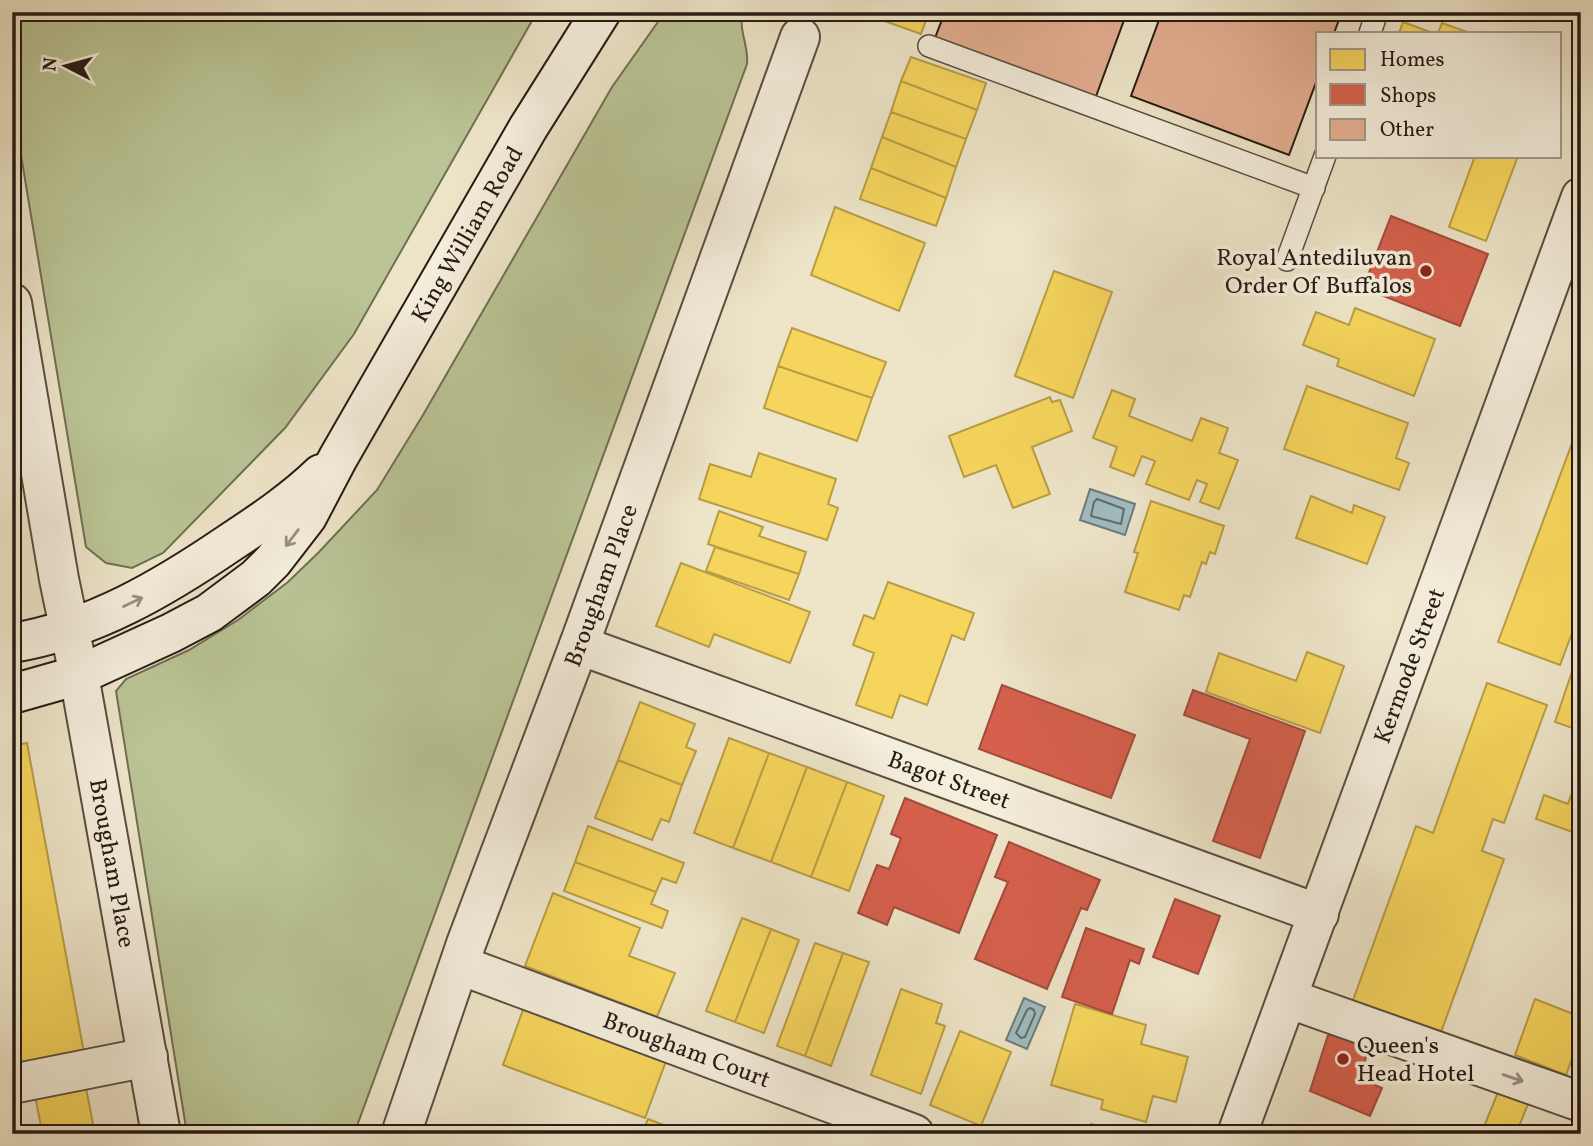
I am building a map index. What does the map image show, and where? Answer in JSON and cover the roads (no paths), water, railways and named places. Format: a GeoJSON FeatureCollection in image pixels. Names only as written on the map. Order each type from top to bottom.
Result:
{"type":"FeatureCollection","features":[{"type":"Feature","properties":{"kind":"street","name":"King William Road"},"geometry":{"type":"LineString","coordinates":[[12,694],[79,675],[209,613],[256,578],[292,538],[323,491],[338,458],[528,128],[601,12]]}},
{"type":"Feature","properties":{"kind":"street","name":"Brougham Place"},"geometry":{"type":"LineString","coordinates":[[401,1134],[460,965],[800,37]]}},
{"type":"Feature","properties":{"kind":"street","name":"Kermode Street"},"geometry":{"type":"LineString","coordinates":[[1237,1134],[1581,197]]}},
{"type":"Feature","properties":{"kind":"street","name":"Brougham Place"},"geometry":{"type":"LineString","coordinates":[[12,303],[161,1134]]}},
{"type":"Feature","properties":{"kind":"street","name":"King William Road"},"geometry":{"type":"LineString","coordinates":[[12,643],[69,627],[134,602],[179,577],[290,501],[338,458]]}},
{"type":"Feature","properties":{"kind":"street","name":"Bagot Street"},"geometry":{"type":"LineString","coordinates":[[579,645],[1319,914]]}},
{"type":"Feature","properties":{"kind":"street","name":"Brougham Court"},"geometry":{"type":"LineString","coordinates":[[460,965],[914,1134]]}},
{"type":"Feature","properties":{"kind":"street"},"geometry":{"type":"LineString","coordinates":[[1287,998],[1581,1102]]}},
{"type":"Feature","properties":{"kind":"street"},"geometry":{"type":"LineString","coordinates":[[12,1084],[148,1057]]}},
{"type":"Feature","properties":{"kind":"lane"},"geometry":{"type":"LineString","coordinates":[[1370,32],[1377,12]]}},
{"type":"Feature","properties":{"kind":"lane"},"geometry":{"type":"LineString","coordinates":[[929,46],[1314,188]]}},
{"type":"Feature","properties":{"kind":"lane"},"geometry":{"type":"LineString","coordinates":[[1287,260],[1324,158]]}},
{"type":"Feature","properties":{"kind":"water"},"geometry":{"type":"Polygon","coordinates":[[[1090,489],[1135,504],[1125,535],[1080,520],[1090,489]]]}},
{"type":"Feature","properties":{"kind":"water"},"geometry":{"type":"Polygon","coordinates":[[[1024,998],[1045,1007],[1027,1049],[1006,1040],[1024,998]]]}},
{"type":"Feature","properties":{"kind":"place","name":"Royal Antediluvan Order Of Buffalos"},"geometry":{"type":"Point","coordinates":[1426,271]}},
{"type":"Feature","properties":{"kind":"place","name":"Queen's Head Hotel"},"geometry":{"type":"Point","coordinates":[1343,1059]}}]}
